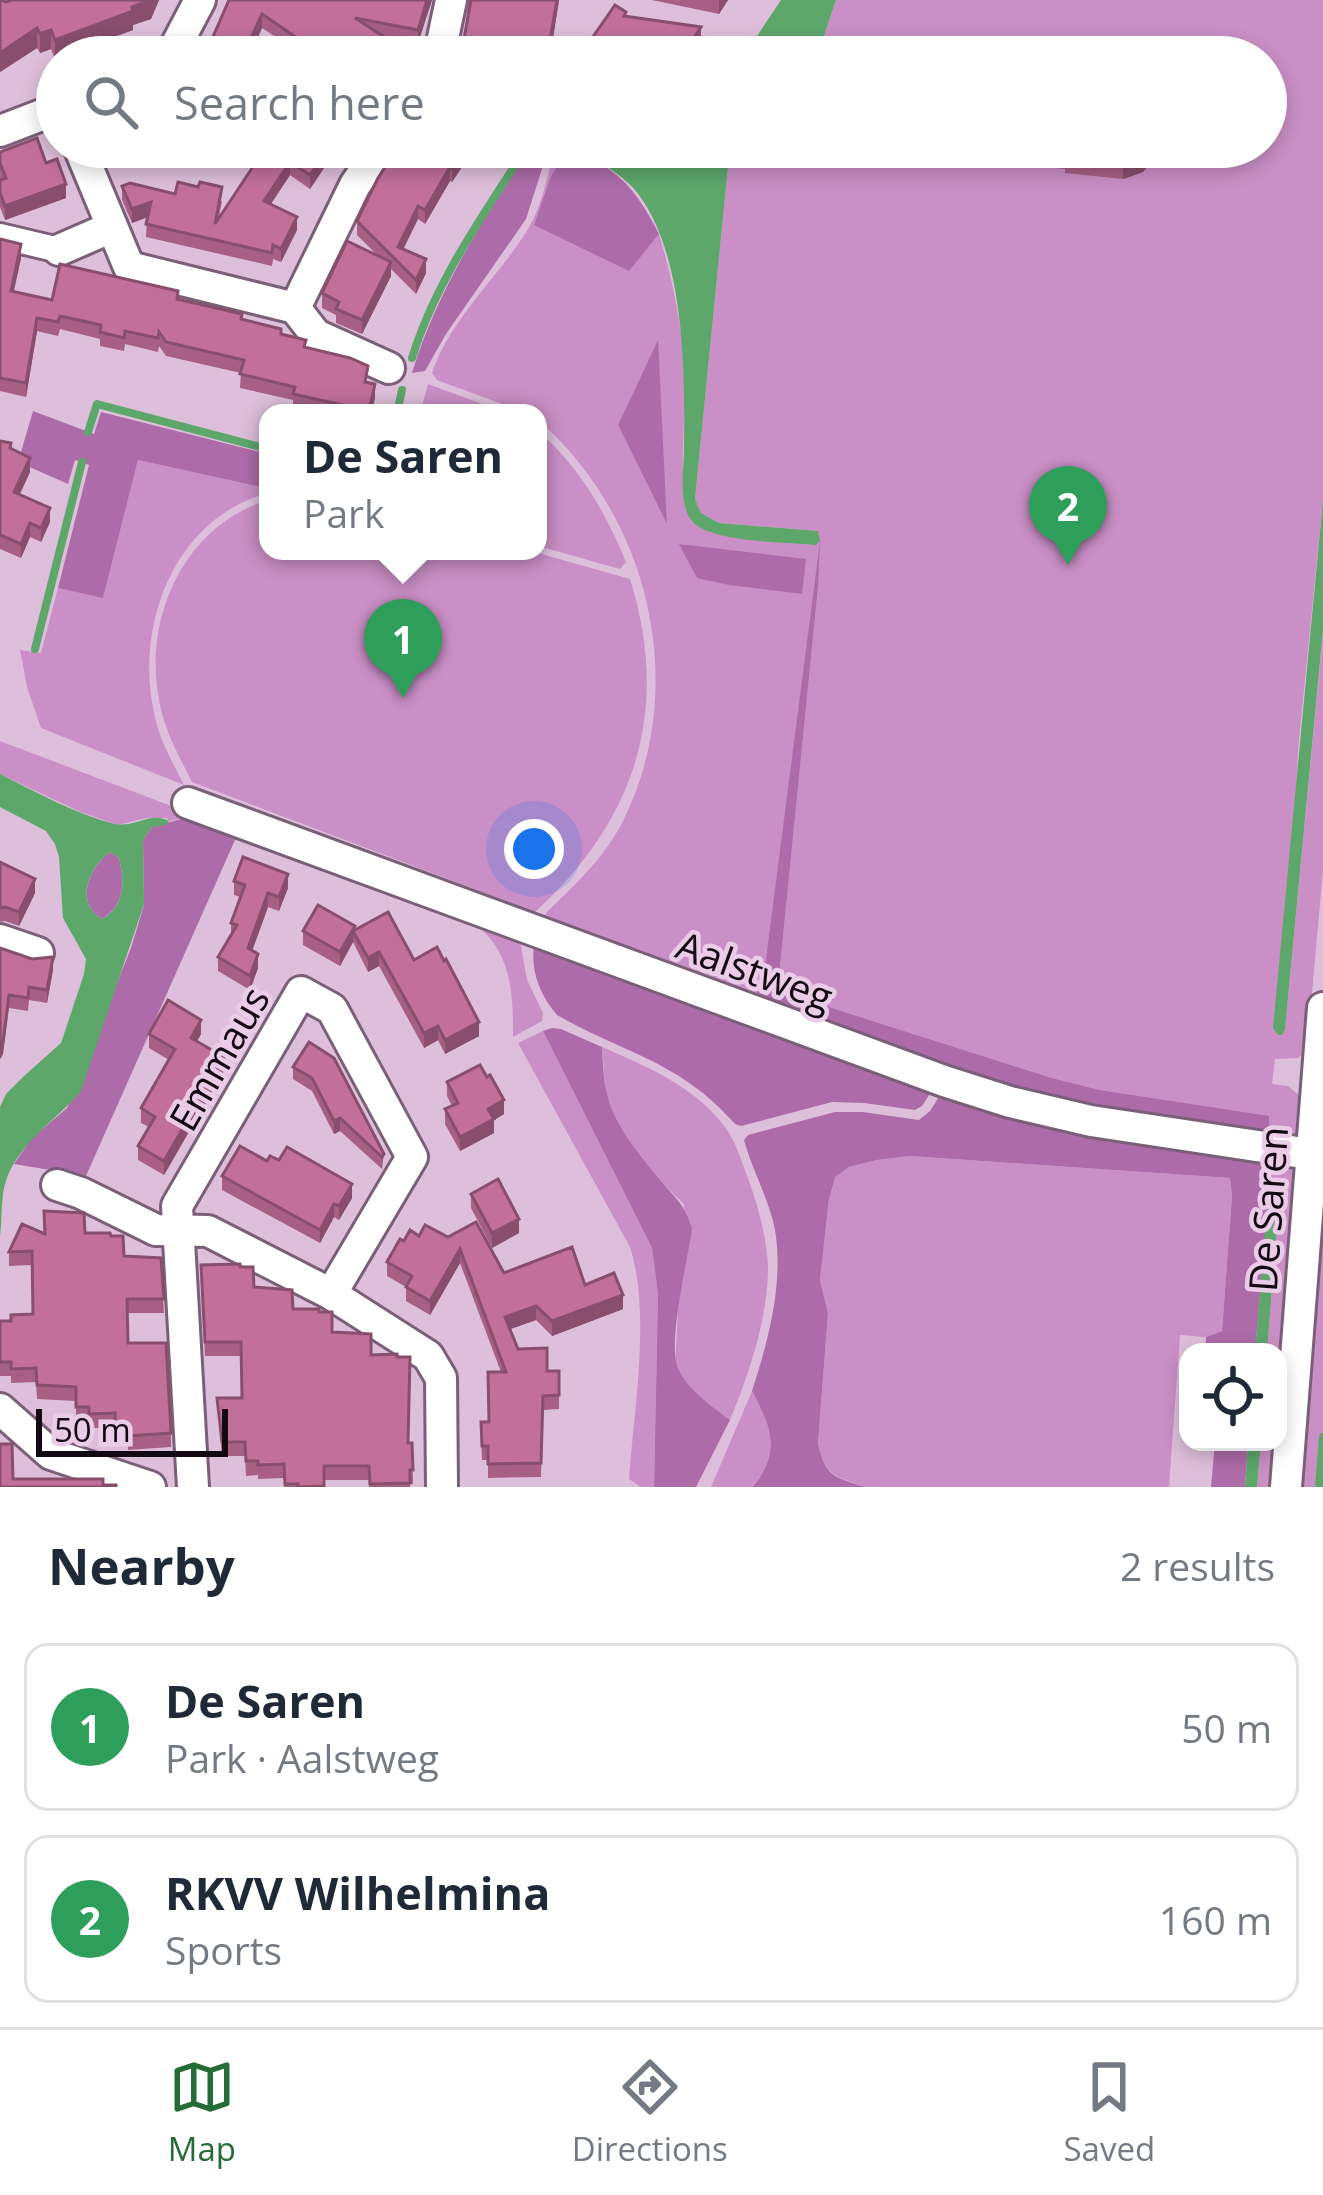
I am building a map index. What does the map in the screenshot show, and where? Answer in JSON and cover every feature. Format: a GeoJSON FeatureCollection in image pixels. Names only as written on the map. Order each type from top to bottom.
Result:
{"type":"FeatureCollection","features":[{"type":"Feature","properties":{"kind":"street"},"geometry":{"type":"LineString","coordinates":[[181,36],[200,0]]}},
{"type":"Feature","properties":{"kind":"street"},"geometry":{"type":"LineString","coordinates":[[443,36],[451,0]]}},
{"type":"Feature","properties":{"kind":"street"},"geometry":{"type":"LineString","coordinates":[[0,131],[36,117]]}},
{"type":"Feature","properties":{"kind":"street"},"geometry":{"type":"LineString","coordinates":[[88,168],[128,267],[295,308],[316,335],[389,368]]}},
{"type":"Feature","properties":{"kind":"street"},"geometry":{"type":"LineString","coordinates":[[295,308],[367,168]]}},
{"type":"Feature","properties":{"kind":"street"},"geometry":{"type":"LineString","coordinates":[[0,236],[59,250],[112,227]]}},
{"type":"Feature","properties":{"kind":"street","name":"Aalstweg"},"geometry":{"type":"LineString","coordinates":[[188,803],[988,1095],[1091,1121],[1310,1154]]}},
{"type":"Feature","properties":{"kind":"street"},"geometry":{"type":"LineString","coordinates":[[0,940],[38,953]]}},
{"type":"Feature","properties":{"kind":"street","name":"Emmaus"},"geometry":{"type":"LineString","coordinates":[[177,1231],[177,1206],[301,992],[332,1009],[412,1156],[331,1294]]}},
{"type":"Feature","properties":{"kind":"street","name":"De Saren"},"geometry":{"type":"LineString","coordinates":[[1286,1487],[1323,1008]]}},
{"type":"Feature","properties":{"kind":"street"},"geometry":{"type":"LineString","coordinates":[[56,1186],[82,1193],[156,1230],[208,1232],[331,1294],[428,1356],[441,1378],[442,1487]]}},
{"type":"Feature","properties":{"kind":"street"},"geometry":{"type":"LineString","coordinates":[[177,1231],[193,1487]]}},
{"type":"Feature","properties":{"kind":"street"},"geometry":{"type":"LineString","coordinates":[[0,1409],[51,1454],[150,1487]]}},
{"type":"Feature","properties":{"kind":"shaded area"},"geometry":{"type":"Polygon","coordinates":[[[781,0],[836,0],[824,36],[757,36],[781,0]]]}},
{"type":"Feature","properties":{"kind":"shaded area"},"geometry":{"type":"Polygon","coordinates":[[[836,0],[1323,0],[1323,500],[1298,750],[1285,1029],[1323,633],[1323,870],[1307,1049],[1298,1058],[1275,1059],[1272,1084],[1288,1086],[1301,1097],[1299,1137],[1269,1143],[1269,1117],[1052,1078],[778,987],[818,560],[763,981],[751,1002],[541,921],[608,846],[643,769],[654,715],[655,661],[648,607],[632,554],[608,505],[577,460],[547,429],[547,404],[502,404],[437,380],[432,373],[462,317],[528,229],[549,168],[556,168],[551,176],[628,271],[659,234],[682,345],[683,471],[692,522],[818,531],[719,523],[701,513],[695,499],[728,168],[1287,168],[1287,36],[824,36],[836,0]],[[657,343],[618,425],[665,519],[657,343]]]}},
{"type":"Feature","properties":{"kind":"shaded area"},"geometry":{"type":"Polygon","coordinates":[[[516,168],[542,168],[526,219],[425,371],[412,373],[448,285],[516,168]]]}},
{"type":"Feature","properties":{"kind":"shaded area"},"geometry":{"type":"Polygon","coordinates":[[[556,168],[606,168],[623,181],[659,234],[629,271],[534,225],[556,168]]]}},
{"type":"Feature","properties":{"kind":"shaded area"},"geometry":{"type":"Polygon","coordinates":[[[609,168],[728,168],[695,499],[701,513],[719,523],[818,531],[816,545],[731,537],[700,528],[691,520],[683,494],[684,385],[674,282],[654,221],[632,187],[609,168]]]}},
{"type":"Feature","properties":{"kind":"shaded area"},"geometry":{"type":"Polygon","coordinates":[[[658,340],[667,524],[618,425],[658,340]]]}},
{"type":"Feature","properties":{"kind":"shaded area"},"geometry":{"type":"Polygon","coordinates":[[[428,384],[482,404],[422,404],[428,384]]]}},
{"type":"Feature","properties":{"kind":"shaded area"},"geometry":{"type":"Polygon","coordinates":[[[33,411],[94,434],[101,412],[259,452],[259,487],[138,460],[103,598],[58,588],[89,465],[75,460],[68,484],[18,462],[33,411]]]}},
{"type":"Feature","properties":{"kind":"shaded area"},"geometry":{"type":"Polygon","coordinates":[[[547,440],[579,475],[600,508],[626,562],[620,569],[547,549],[547,440]]]}},
{"type":"Feature","properties":{"kind":"shaded area"},"geometry":{"type":"Polygon","coordinates":[[[138,460],[259,487],[259,497],[235,506],[185,551],[156,613],[150,648],[155,717],[184,785],[41,728],[20,650],[41,653],[58,588],[103,597],[138,460]]]}},
{"type":"Feature","properties":{"kind":"shaded area"},"geometry":{"type":"Polygon","coordinates":[[[1323,500],[1323,630],[1285,1029],[1278,1035],[1273,1028],[1323,500]]]}},
{"type":"Feature","properties":{"kind":"shaded area"},"geometry":{"type":"Polygon","coordinates":[[[259,504],[259,560],[547,560],[547,556],[630,579],[647,673],[645,718],[636,760],[598,840],[535,912],[192,782],[162,713],[156,647],[173,584],[211,533],[259,504]]]}},
{"type":"Feature","properties":{"kind":"shaded area"},"geometry":{"type":"Polygon","coordinates":[[[820,541],[778,987],[1052,1078],[1269,1116],[1269,1143],[1092,1115],[751,1002],[763,981],[820,541]]]}},
{"type":"Feature","properties":{"kind":"shaded area"},"geometry":{"type":"Polygon","coordinates":[[[679,544],[806,559],[802,594],[697,578],[679,544]]]}},
{"type":"Feature","properties":{"kind":"shaded area"},"geometry":{"type":"Polygon","coordinates":[[[0,741],[195,815],[118,825],[78,811],[0,774],[0,741]]]}},
{"type":"Feature","properties":{"kind":"shaded area"},"geometry":{"type":"Polygon","coordinates":[[[0,774],[71,809],[115,824],[155,818],[169,821],[152,827],[143,840],[144,904],[81,1091],[16,1159],[4,1188],[0,1236],[0,1107],[6,1094],[61,1043],[86,959],[63,918],[55,844],[46,831],[0,807],[0,774]],[[110,852],[88,885],[88,904],[102,919],[121,893],[119,858],[110,852]]]}},
{"type":"Feature","properties":{"kind":"shaded area"},"geometry":{"type":"Polygon","coordinates":[[[195,815],[239,831],[86,1176],[14,1164],[31,1139],[67,1108],[131,948],[144,905],[143,840],[152,827],[195,815]]]}},
{"type":"Feature","properties":{"kind":"shaded area"},"geometry":{"type":"Polygon","coordinates":[[[110,852],[119,858],[121,892],[115,907],[102,919],[88,904],[88,885],[110,852]]]}},
{"type":"Feature","properties":{"kind":"shaded area"},"geometry":{"type":"Polygon","coordinates":[[[448,907],[519,935],[527,980],[543,1013],[542,1021],[513,1037],[512,997],[496,947],[484,932],[448,907]]]}},
{"type":"Feature","properties":{"kind":"shaded area"},"geometry":{"type":"Polygon","coordinates":[[[535,940],[931,1092],[915,1110],[832,1102],[735,1124],[672,1072],[557,1015],[537,980],[535,940]]]}},
{"type":"Feature","properties":{"kind":"shaded area"},"geometry":{"type":"Polygon","coordinates":[[[552,1028],[602,1047],[606,1088],[615,1116],[681,1205],[692,1229],[675,1356],[688,1384],[730,1420],[696,1487],[654,1487],[658,1294],[652,1248],[543,1031],[552,1028]]]}},
{"type":"Feature","properties":{"kind":"shaded area"},"geometry":{"type":"Polygon","coordinates":[[[543,1031],[652,1248],[658,1294],[654,1487],[641,1487],[629,1479],[640,1331],[630,1247],[518,1043],[543,1031]]]}},
{"type":"Feature","properties":{"kind":"shaded area"},"geometry":{"type":"Polygon","coordinates":[[[602,1047],[669,1079],[713,1113],[732,1138],[752,1189],[766,1245],[767,1287],[756,1346],[730,1420],[691,1390],[675,1364],[684,1204],[649,1168],[619,1126],[606,1089],[602,1047]]]}},
{"type":"Feature","properties":{"kind":"shaded area"},"geometry":{"type":"Polygon","coordinates":[[[942,1092],[1272,1156],[1256,1343],[1206,1343],[1206,1337],[1222,1331],[1230,1178],[910,1156],[849,1167],[835,1177],[829,1199],[820,1280],[828,1313],[818,1443],[833,1474],[865,1487],[753,1487],[770,1451],[765,1417],[752,1391],[773,1312],[777,1250],[772,1218],[744,1140],[748,1135],[835,1112],[919,1120],[942,1092]]]}},
{"type":"Feature","properties":{"kind":"shaded area"},"geometry":{"type":"Polygon","coordinates":[[[1323,1130],[1323,1487],[1297,1487],[1323,1130]]]}},
{"type":"Feature","properties":{"kind":"shaded area"},"geometry":{"type":"Polygon","coordinates":[[[910,1156],[1230,1178],[1222,1331],[1206,1337],[1180,1335],[1169,1487],[866,1487],[828,1469],[818,1443],[828,1313],[820,1280],[829,1199],[834,1177],[849,1167],[910,1156]]]}},
{"type":"Feature","properties":{"kind":"shaded area"},"geometry":{"type":"Polygon","coordinates":[[[1272,1156],[1291,1160],[1298,1175],[1286,1343],[1268,1343],[1280,1187],[1269,1182],[1272,1156]]]}},
{"type":"Feature","properties":{"kind":"shaded area"},"geometry":{"type":"Polygon","coordinates":[[[1269,1182],[1280,1187],[1268,1343],[1256,1343],[1269,1182]]]}},
{"type":"Feature","properties":{"kind":"shaded area"},"geometry":{"type":"Polygon","coordinates":[[[752,1391],[770,1440],[762,1474],[753,1487],[711,1487],[752,1391]]]}},
{"type":"Feature","properties":{"kind":"shaded area"},"geometry":{"type":"Polygon","coordinates":[[[1214,1451],[1247,1451],[1245,1487],[1211,1487],[1214,1451]]]}},
{"type":"Feature","properties":{"kind":"shaded area"},"geometry":{"type":"Polygon","coordinates":[[[1247,1451],[1260,1451],[1257,1487],[1245,1487],[1247,1451]]]}},
{"type":"Feature","properties":{"kind":"shaded area"},"geometry":{"type":"Polygon","coordinates":[[[1260,1451],[1278,1451],[1275,1487],[1257,1487],[1260,1451]]]}},
{"type":"Feature","properties":{"kind":"building"},"geometry":{"type":"Polygon","coordinates":[[[0,0],[150,0],[66,36],[53,36],[51,30],[40,34],[37,28],[0,53],[0,0]]]}},
{"type":"Feature","properties":{"kind":"building"},"geometry":{"type":"Polygon","coordinates":[[[229,0],[427,0],[418,30],[355,18],[383,36],[294,36],[262,14],[252,36],[213,36],[229,0]]]}},
{"type":"Feature","properties":{"kind":"building"},"geometry":{"type":"Polygon","coordinates":[[[471,0],[557,0],[551,36],[465,36],[471,0]]]}},
{"type":"Feature","properties":{"kind":"building"},"geometry":{"type":"Polygon","coordinates":[[[615,5],[626,12],[624,16],[701,27],[695,36],[594,36],[615,5]]]}},
{"type":"Feature","properties":{"kind":"building"},"geometry":{"type":"Polygon","coordinates":[[[36,138],[36,168],[60,168],[66,184],[5,206],[0,193],[0,180],[6,178],[0,152],[36,138]]]}},
{"type":"Feature","properties":{"kind":"building"},"geometry":{"type":"Polygon","coordinates":[[[252,168],[286,168],[264,201],[297,217],[281,249],[273,245],[272,253],[146,224],[151,202],[132,209],[122,186],[130,183],[175,194],[178,182],[222,187],[215,224],[252,168]]]}},
{"type":"Feature","properties":{"kind":"building"},"geometry":{"type":"Polygon","coordinates":[[[384,168],[449,168],[425,210],[418,206],[398,247],[426,259],[416,280],[357,221],[384,168]]]}},
{"type":"Feature","properties":{"kind":"building"},"geometry":{"type":"Polygon","coordinates":[[[0,239],[21,244],[11,291],[52,300],[60,264],[178,291],[177,299],[242,314],[241,319],[306,340],[304,347],[368,366],[365,382],[375,384],[371,404],[338,404],[293,394],[295,387],[240,374],[244,360],[166,342],[159,332],[158,338],[125,331],[124,338],[100,332],[101,325],[60,316],[58,322],[37,318],[26,383],[0,378],[0,239]]]}},
{"type":"Feature","properties":{"kind":"building"},"geometry":{"type":"Polygon","coordinates":[[[347,241],[391,262],[362,320],[336,309],[339,302],[322,293],[347,241]]]}},
{"type":"Feature","properties":{"kind":"building"},"geometry":{"type":"Polygon","coordinates":[[[0,441],[11,443],[10,448],[30,458],[14,492],[50,508],[41,528],[30,523],[21,544],[0,535],[0,441]]]}},
{"type":"Feature","properties":{"kind":"building"},"geometry":{"type":"Polygon","coordinates":[[[243,857],[288,874],[279,897],[268,893],[248,948],[258,954],[250,976],[218,957],[237,925],[231,923],[245,885],[234,881],[243,857]]]}},
{"type":"Feature","properties":{"kind":"building"},"geometry":{"type":"Polygon","coordinates":[[[0,862],[35,879],[19,912],[0,908],[0,862]]]}},
{"type":"Feature","properties":{"kind":"building"},"geometry":{"type":"Polygon","coordinates":[[[318,905],[355,926],[340,952],[303,931],[318,905]]]}},
{"type":"Feature","properties":{"kind":"building"},"geometry":{"type":"Polygon","coordinates":[[[388,912],[414,960],[437,947],[479,1022],[445,1040],[438,1026],[424,1033],[379,952],[368,958],[353,931],[388,912]]]}},
{"type":"Feature","properties":{"kind":"building"},"geometry":{"type":"Polygon","coordinates":[[[0,948],[32,959],[53,957],[47,990],[29,987],[28,998],[9,995],[0,1047],[0,948]]]}},
{"type":"Feature","properties":{"kind":"building"},"geometry":{"type":"Polygon","coordinates":[[[168,1000],[201,1020],[191,1038],[224,1057],[164,1161],[138,1146],[155,1117],[141,1108],[175,1049],[149,1034],[168,1000]]]}},
{"type":"Feature","properties":{"kind":"building"},"geometry":{"type":"Polygon","coordinates":[[[309,1042],[334,1058],[382,1157],[340,1118],[334,1121],[312,1078],[293,1067],[309,1042]]]}},
{"type":"Feature","properties":{"kind":"building"},"geometry":{"type":"Polygon","coordinates":[[[480,1065],[504,1100],[488,1109],[494,1119],[460,1137],[445,1109],[458,1103],[447,1082],[480,1065]]]}},
{"type":"Feature","properties":{"kind":"building"},"geometry":{"type":"Polygon","coordinates":[[[240,1146],[267,1161],[270,1156],[279,1160],[287,1147],[352,1184],[320,1230],[222,1176],[240,1146]]]}},
{"type":"Feature","properties":{"kind":"building"},"geometry":{"type":"Polygon","coordinates":[[[498,1179],[519,1219],[492,1233],[471,1194],[498,1179]]]}},
{"type":"Feature","properties":{"kind":"building"},"geometry":{"type":"Polygon","coordinates":[[[44,1211],[84,1213],[85,1233],[123,1236],[124,1256],[161,1258],[164,1299],[127,1299],[128,1343],[166,1343],[171,1433],[128,1436],[128,1429],[115,1430],[115,1413],[89,1414],[89,1407],[76,1407],[76,1387],[37,1385],[36,1368],[11,1369],[11,1362],[0,1362],[0,1321],[33,1314],[32,1251],[9,1252],[22,1224],[45,1234],[44,1211]]]}},
{"type":"Feature","properties":{"kind":"building"},"geometry":{"type":"Polygon","coordinates":[[[476,1222],[504,1273],[572,1247],[585,1285],[614,1273],[623,1295],[552,1321],[536,1306],[505,1317],[518,1349],[547,1348],[547,1371],[559,1371],[559,1395],[543,1396],[541,1463],[488,1464],[481,1422],[489,1422],[488,1372],[506,1372],[460,1249],[430,1301],[406,1287],[412,1276],[387,1262],[410,1230],[419,1236],[425,1225],[448,1237],[476,1222]]]}},
{"type":"Feature","properties":{"kind":"building"},"geometry":{"type":"Polygon","coordinates":[[[201,1265],[253,1267],[254,1287],[292,1290],[293,1309],[332,1312],[332,1332],[371,1334],[371,1355],[410,1357],[410,1483],[370,1484],[369,1466],[324,1466],[324,1486],[297,1487],[285,1484],[284,1464],[246,1461],[245,1442],[222,1442],[217,1398],[242,1398],[241,1342],[205,1342],[201,1265]]]}},
{"type":"Feature","properties":{"kind":"building"},"geometry":{"type":"Polygon","coordinates":[[[0,1444],[12,1444],[13,1479],[103,1479],[103,1485],[116,1487],[0,1487],[0,1444]]]}},
{"type":"Feature","properties":{"kind":"waterway"},"geometry":{"type":"LineString","coordinates":[[412,358],[447,275],[513,168]]}},
{"type":"Feature","properties":{"kind":"waterway"},"geometry":{"type":"LineString","coordinates":[[399,404],[402,390]]}},
{"type":"Feature","properties":{"kind":"waterway"},"geometry":{"type":"LineString","coordinates":[[88,432],[97,404],[259,447]]}},
{"type":"Feature","properties":{"kind":"waterway"},"geometry":{"type":"LineString","coordinates":[[35,649],[82,462]]}},
{"type":"Feature","properties":{"kind":"waterway"},"geometry":{"type":"LineString","coordinates":[[1319,1487],[1323,1437]]}},
{"type":"Feature","properties":{"kind":"place","name":"RKVV Wilhelmina"},"geometry":{"type":"Point","coordinates":[1068,565]}},
{"type":"Feature","properties":{"kind":"place","name":"De Saren"},"geometry":{"type":"Point","coordinates":[403,698]}}]}
